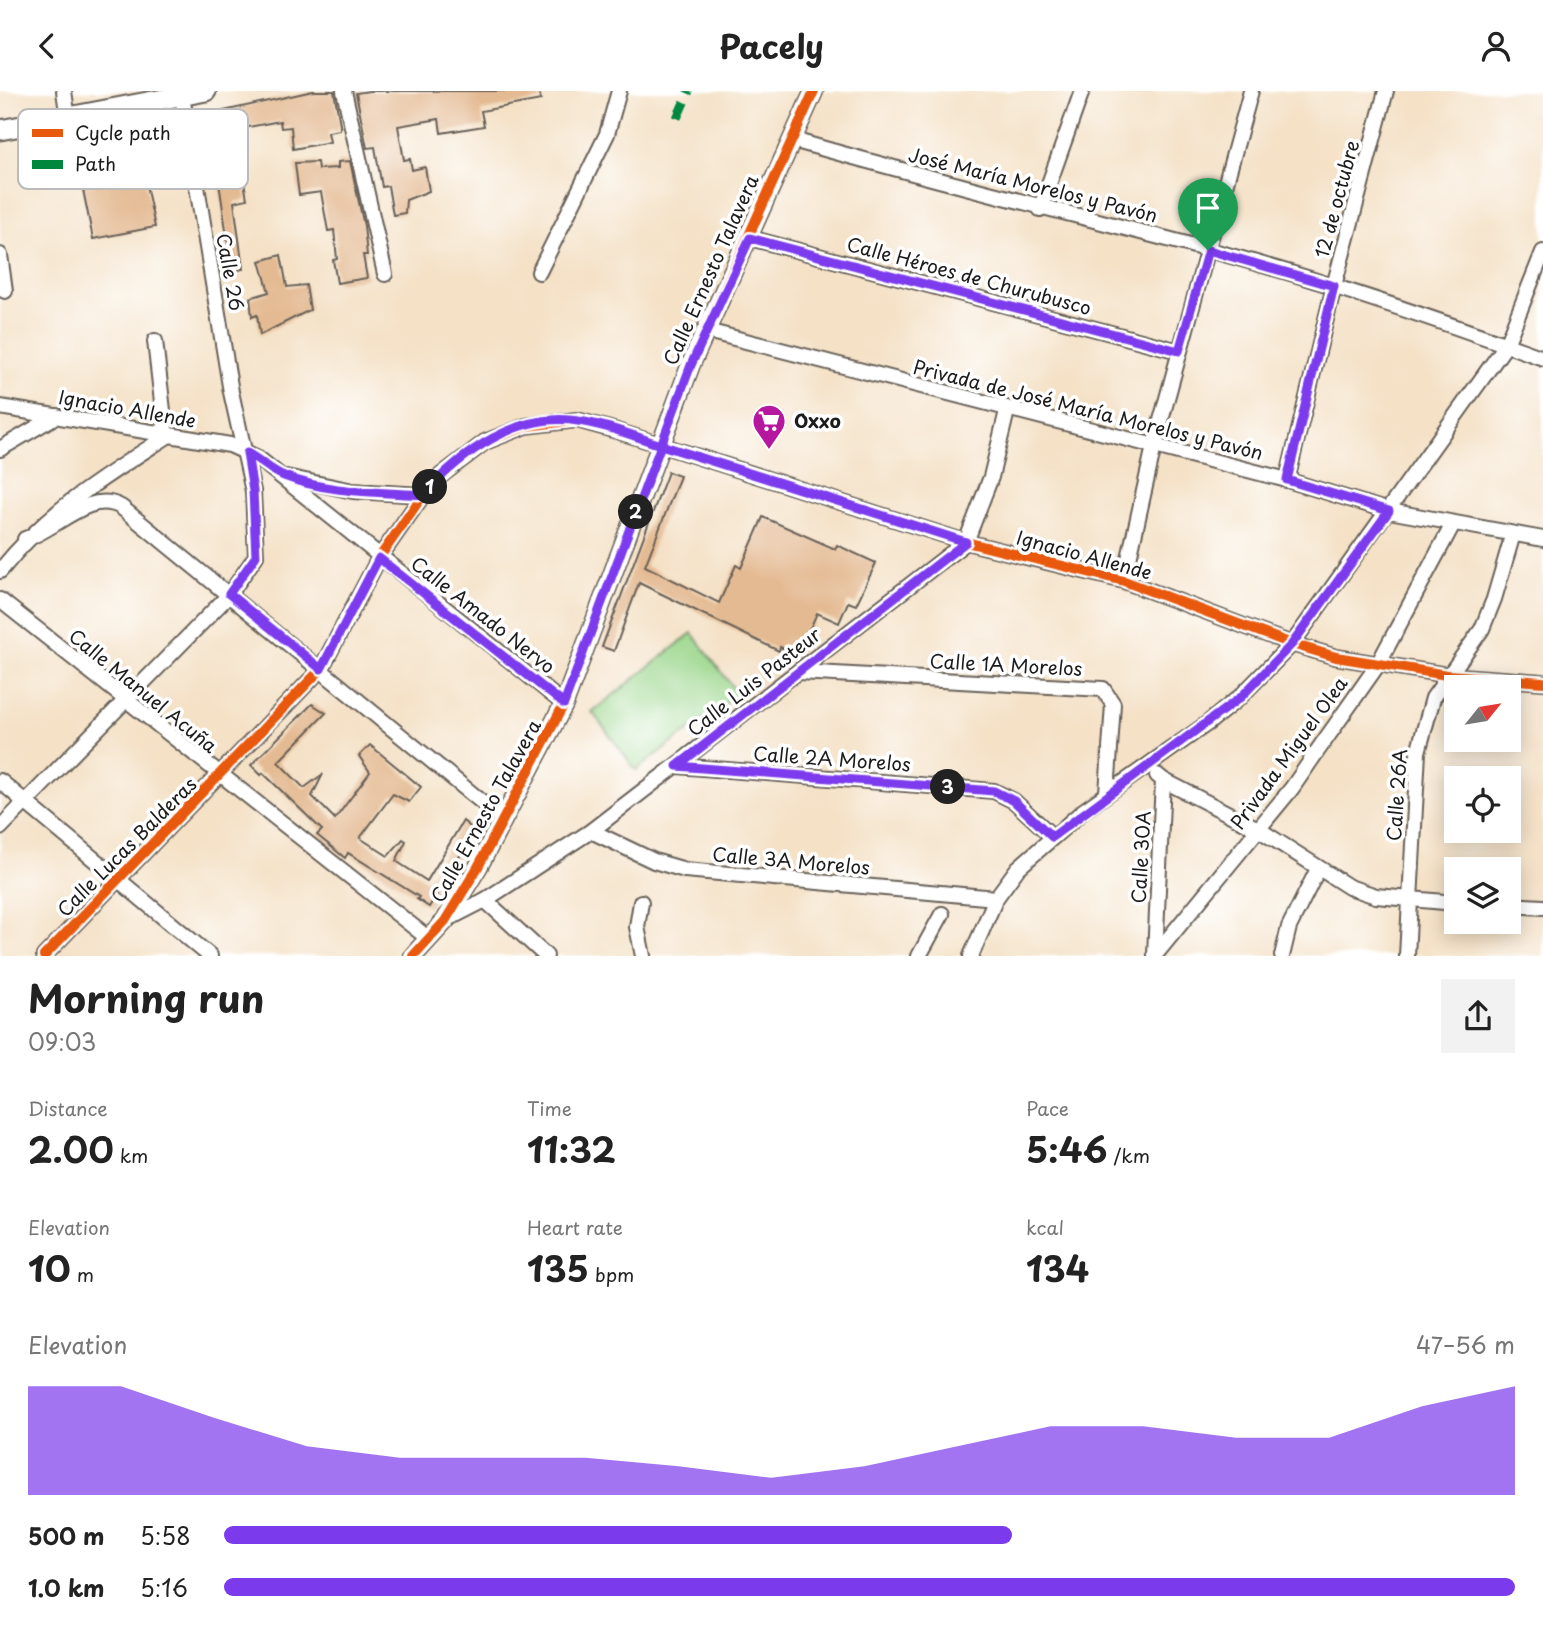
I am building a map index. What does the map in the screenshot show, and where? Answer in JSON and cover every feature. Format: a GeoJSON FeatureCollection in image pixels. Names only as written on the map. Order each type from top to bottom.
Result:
{"type":"FeatureCollection","features":[{"type":"Feature","properties":{"kind":"main road"},"geometry":{"type":"LineString","coordinates":[[118,109],[206,91]]}},
{"type":"Feature","properties":{"kind":"main road"},"geometry":{"type":"LineString","coordinates":[[0,130],[18,127]]}},
{"type":"Feature","properties":{"kind":"street"},"geometry":{"type":"LineString","coordinates":[[64,91],[67,109]]}},
{"type":"Feature","properties":{"kind":"street"},"geometry":{"type":"LineString","coordinates":[[344,91],[385,274]]}},
{"type":"Feature","properties":{"kind":"street"},"geometry":{"type":"LineString","coordinates":[[539,272],[607,134],[619,91]]}},
{"type":"Feature","properties":{"kind":"street","name":"Calle Ernesto Talavera"},"geometry":{"type":"LineString","coordinates":[[413,956],[445,921],[504,820],[564,704],[661,445],[707,331],[814,91]]}},
{"type":"Feature","properties":{"kind":"street"},"geometry":{"type":"LineString","coordinates":[[1040,209],[1082,91]]}},
{"type":"Feature","properties":{"kind":"street"},"geometry":{"type":"LineString","coordinates":[[1124,581],[1154,446],[1251,91]]}},
{"type":"Feature","properties":{"kind":"street","name":"12 de octubre"},"geometry":{"type":"LineString","coordinates":[[1287,480],[1334,286],[1386,91]]}},
{"type":"Feature","properties":{"kind":"street","name":"Calle 26"},"geometry":{"type":"LineString","coordinates":[[182,96],[184,109]]}},
{"type":"Feature","properties":{"kind":"street","name":"José María Morelos y Pavón"},"geometry":{"type":"LineString","coordinates":[[793,139],[1040,209],[1208,250],[1334,286],[1543,358]]}},
{"type":"Feature","properties":{"kind":"street","name":"Calle 26"},"geometry":{"type":"LineString","coordinates":[[0,828],[229,594],[256,556],[253,491],[247,453],[231,392],[197,189]]}},
{"type":"Feature","properties":{"kind":"street","name":"Calle Héroes de Churubusco"},"geometry":{"type":"LineString","coordinates":[[750,238],[1179,351]]}},
{"type":"Feature","properties":{"kind":"street"},"geometry":{"type":"LineString","coordinates":[[971,956],[996,898],[1018,868],[1107,793],[1148,767],[1241,697],[1292,644],[1506,345],[1543,252]]}},
{"type":"Feature","properties":{"kind":"street"},"geometry":{"type":"LineString","coordinates":[[0,255],[5,291]]}},
{"type":"Feature","properties":{"kind":"street","name":"Privada de José María Morelos y Pavón"},"geometry":{"type":"LineString","coordinates":[[707,331],[1007,411],[1287,480],[1389,511],[1543,539]]}},
{"type":"Feature","properties":{"kind":"street"},"geometry":{"type":"LineString","coordinates":[[0,571],[25,539],[82,492],[166,437],[155,341]]}},
{"type":"Feature","properties":{"kind":"street","name":"Ignacio Allende"},"geometry":{"type":"LineString","coordinates":[[0,407],[166,437],[230,445],[247,453]]}},
{"type":"Feature","properties":{"kind":"street"},"geometry":{"type":"LineString","coordinates":[[966,542],[990,477],[1007,411]]}},
{"type":"Feature","properties":{"kind":"street"},"geometry":{"type":"LineString","coordinates":[[0,449],[56,416]]}},
{"type":"Feature","properties":{"kind":"street","name":"Ignacio Allende"},"geometry":{"type":"LineString","coordinates":[[423,495],[460,459],[505,432],[544,422],[577,420],[966,542],[1124,581],[1292,644],[1377,666],[1447,675]]}},
{"type":"Feature","properties":{"kind":"street","name":"Calle Amado Nervo"},"geometry":{"type":"LineString","coordinates":[[247,453],[282,476],[379,558],[564,704]]}},
{"type":"Feature","properties":{"kind":"street"},"geometry":{"type":"LineString","coordinates":[[282,476],[353,491],[423,495]]}},
{"type":"Feature","properties":{"kind":"street","name":"Calle Lucas Balderas"},"geometry":{"type":"LineString","coordinates":[[44,956],[221,776],[321,669],[379,558],[423,495]]}},
{"type":"Feature","properties":{"kind":"street"},"geometry":{"type":"LineString","coordinates":[[25,539],[47,532],[94,501],[111,501],[229,594],[504,820]]}},
{"type":"Feature","properties":{"kind":"street","name":"Privada Miguel Olea"},"geometry":{"type":"LineString","coordinates":[[1155,955],[1292,788],[1377,666],[1453,524]]}},
{"type":"Feature","properties":{"kind":"street","name":"Calle 26A"},"geometry":{"type":"LineString","coordinates":[[1447,675],[1466,654],[1482,629],[1494,599],[1513,534]]}},
{"type":"Feature","properties":{"kind":"street","name":"Calle Luis Pasteur"},"geometry":{"type":"LineString","coordinates":[[445,921],[485,900],[591,831],[966,542]]}},
{"type":"Feature","properties":{"kind":"street","name":"Calle Manuel Acuña"},"geometry":{"type":"LineString","coordinates":[[0,600],[429,939]]}},
{"type":"Feature","properties":{"kind":"street","name":"Calle 1A Morelos"},"geometry":{"type":"LineString","coordinates":[[799,672],[1103,689],[1113,704],[1107,793]]}},
{"type":"Feature","properties":{"kind":"street","name":"Calle 26A"},"geometry":{"type":"LineString","coordinates":[[1407,956],[1418,752],[1433,698],[1444,680]]}},
{"type":"Feature","properties":{"kind":"street","name":"Ignacio Allende"},"geometry":{"type":"LineString","coordinates":[[1521,680],[1543,682]]}},
{"type":"Feature","properties":{"kind":"street","name":"Calle 2A Morelos"},"geometry":{"type":"LineString","coordinates":[[677,766],[994,791],[1014,801],[1052,837]]}},
{"type":"Feature","properties":{"kind":"street"},"geometry":{"type":"LineString","coordinates":[[1148,767],[1163,780],[1258,829],[1349,887],[1376,896],[1444,902]]}},
{"type":"Feature","properties":{"kind":"street","name":"Calle 30A"},"geometry":{"type":"LineString","coordinates":[[1155,955],[1163,780]]}},
{"type":"Feature","properties":{"kind":"street"},"geometry":{"type":"LineString","coordinates":[[0,781],[210,956]]}},
{"type":"Feature","properties":{"kind":"street","name":"Calle 3A Morelos"},"geometry":{"type":"LineString","coordinates":[[591,831],[654,861],[685,870],[996,898]]}},
{"type":"Feature","properties":{"kind":"street"},"geometry":{"type":"LineString","coordinates":[[1282,956],[1289,927],[1318,869]]}},
{"type":"Feature","properties":{"kind":"street"},"geometry":{"type":"LineString","coordinates":[[485,900],[545,956]]}},
{"type":"Feature","properties":{"kind":"street"},"geometry":{"type":"LineString","coordinates":[[640,902],[637,927],[643,956]]}},
{"type":"Feature","properties":{"kind":"street"},"geometry":{"type":"LineString","coordinates":[[1521,906],[1543,907]]}},
{"type":"Feature","properties":{"kind":"street"},"geometry":{"type":"LineString","coordinates":[[919,956],[942,914]]}},
{"type":"Feature","properties":{"kind":"green space"},"geometry":{"type":"Polygon","coordinates":[[[692,633],[738,694],[636,770],[592,712],[692,633]]]}},
{"type":"Feature","properties":{"kind":"building"},"geometry":{"type":"Polygon","coordinates":[[[313,91],[334,91],[340,130],[328,132],[330,142],[293,149],[291,127],[281,128],[280,121],[248,127],[248,109],[232,109],[313,91]]]}},
{"type":"Feature","properties":{"kind":"building"},"geometry":{"type":"Polygon","coordinates":[[[539,91],[541,100],[481,111],[484,126],[441,133],[439,119],[398,126],[404,160],[410,159],[412,170],[425,167],[429,191],[406,200],[405,213],[393,215],[388,186],[382,187],[375,147],[367,148],[356,93],[539,91]]]}},
{"type":"Feature","properties":{"kind":"building"},"geometry":{"type":"Polygon","coordinates":[[[350,161],[364,226],[367,255],[363,255],[367,278],[337,283],[333,260],[337,259],[334,230],[328,231],[321,192],[299,195],[295,163],[317,162],[318,169],[338,168],[338,162],[350,161]]]}},
{"type":"Feature","properties":{"kind":"building"},"geometry":{"type":"Polygon","coordinates":[[[83,189],[147,189],[155,227],[93,239],[83,189]]]}},
{"type":"Feature","properties":{"kind":"building"},"geometry":{"type":"Polygon","coordinates":[[[220,189],[245,189],[247,199],[234,202],[243,269],[232,271],[220,189]]]}},
{"type":"Feature","properties":{"kind":"building"},"geometry":{"type":"Polygon","coordinates":[[[281,255],[287,287],[306,285],[310,310],[260,335],[257,315],[252,317],[250,298],[269,292],[260,261],[281,255]]]}},
{"type":"Feature","properties":{"kind":"building"},"geometry":{"type":"Polygon","coordinates":[[[668,472],[680,476],[645,566],[719,603],[736,565],[741,568],[763,517],[835,549],[837,545],[876,563],[856,605],[848,602],[839,623],[817,613],[798,655],[780,647],[779,651],[639,583],[614,651],[602,647],[668,472]]]}},
{"type":"Feature","properties":{"kind":"building"},"geometry":{"type":"Polygon","coordinates":[[[312,704],[326,713],[278,762],[304,788],[323,774],[312,796],[335,819],[370,772],[359,756],[370,745],[421,787],[409,802],[393,794],[360,838],[388,856],[403,839],[406,841],[396,861],[427,881],[463,821],[475,831],[429,907],[417,899],[419,897],[348,853],[345,858],[317,835],[322,830],[263,773],[261,775],[251,765],[312,704]]]}},
{"type":"Feature","properties":{"kind":"marked path"},"geometry":{"type":"LineString","coordinates":[[677,118],[689,91]]}},
{"type":"Feature","properties":{"kind":"cycle path"},"geometry":{"type":"LineString","coordinates":[[413,956],[445,921],[478,867],[564,704],[691,364],[814,91]]}},
{"type":"Feature","properties":{"kind":"cycle path"},"geometry":{"type":"LineString","coordinates":[[44,956],[321,669],[379,558],[423,495],[439,477],[485,442],[526,426],[577,420],[617,431],[966,542],[1124,581],[1292,644],[1336,657],[1447,675],[1543,682]]}},
{"type":"Feature","properties":{"kind":"place","name":"Oxxo"},"geometry":{"type":"Point","coordinates":[769,451]}},
{"type":"Feature","properties":{"kind":"route"},"geometry":{"type":"LineString","coordinates":[[1208,250],[1179,351],[750,238],[691,365],[661,445],[577,420],[544,422],[505,432],[485,442],[460,459],[423,495],[353,491],[282,476],[247,453],[253,491],[256,556],[229,594],[321,669],[379,558],[564,704],[661,445],[966,542],[677,766],[994,791],[1014,801],[1052,837],[1107,793],[1148,767],[1241,697],[1292,644],[1389,511],[1287,480],[1334,286],[1208,250]]}}]}
